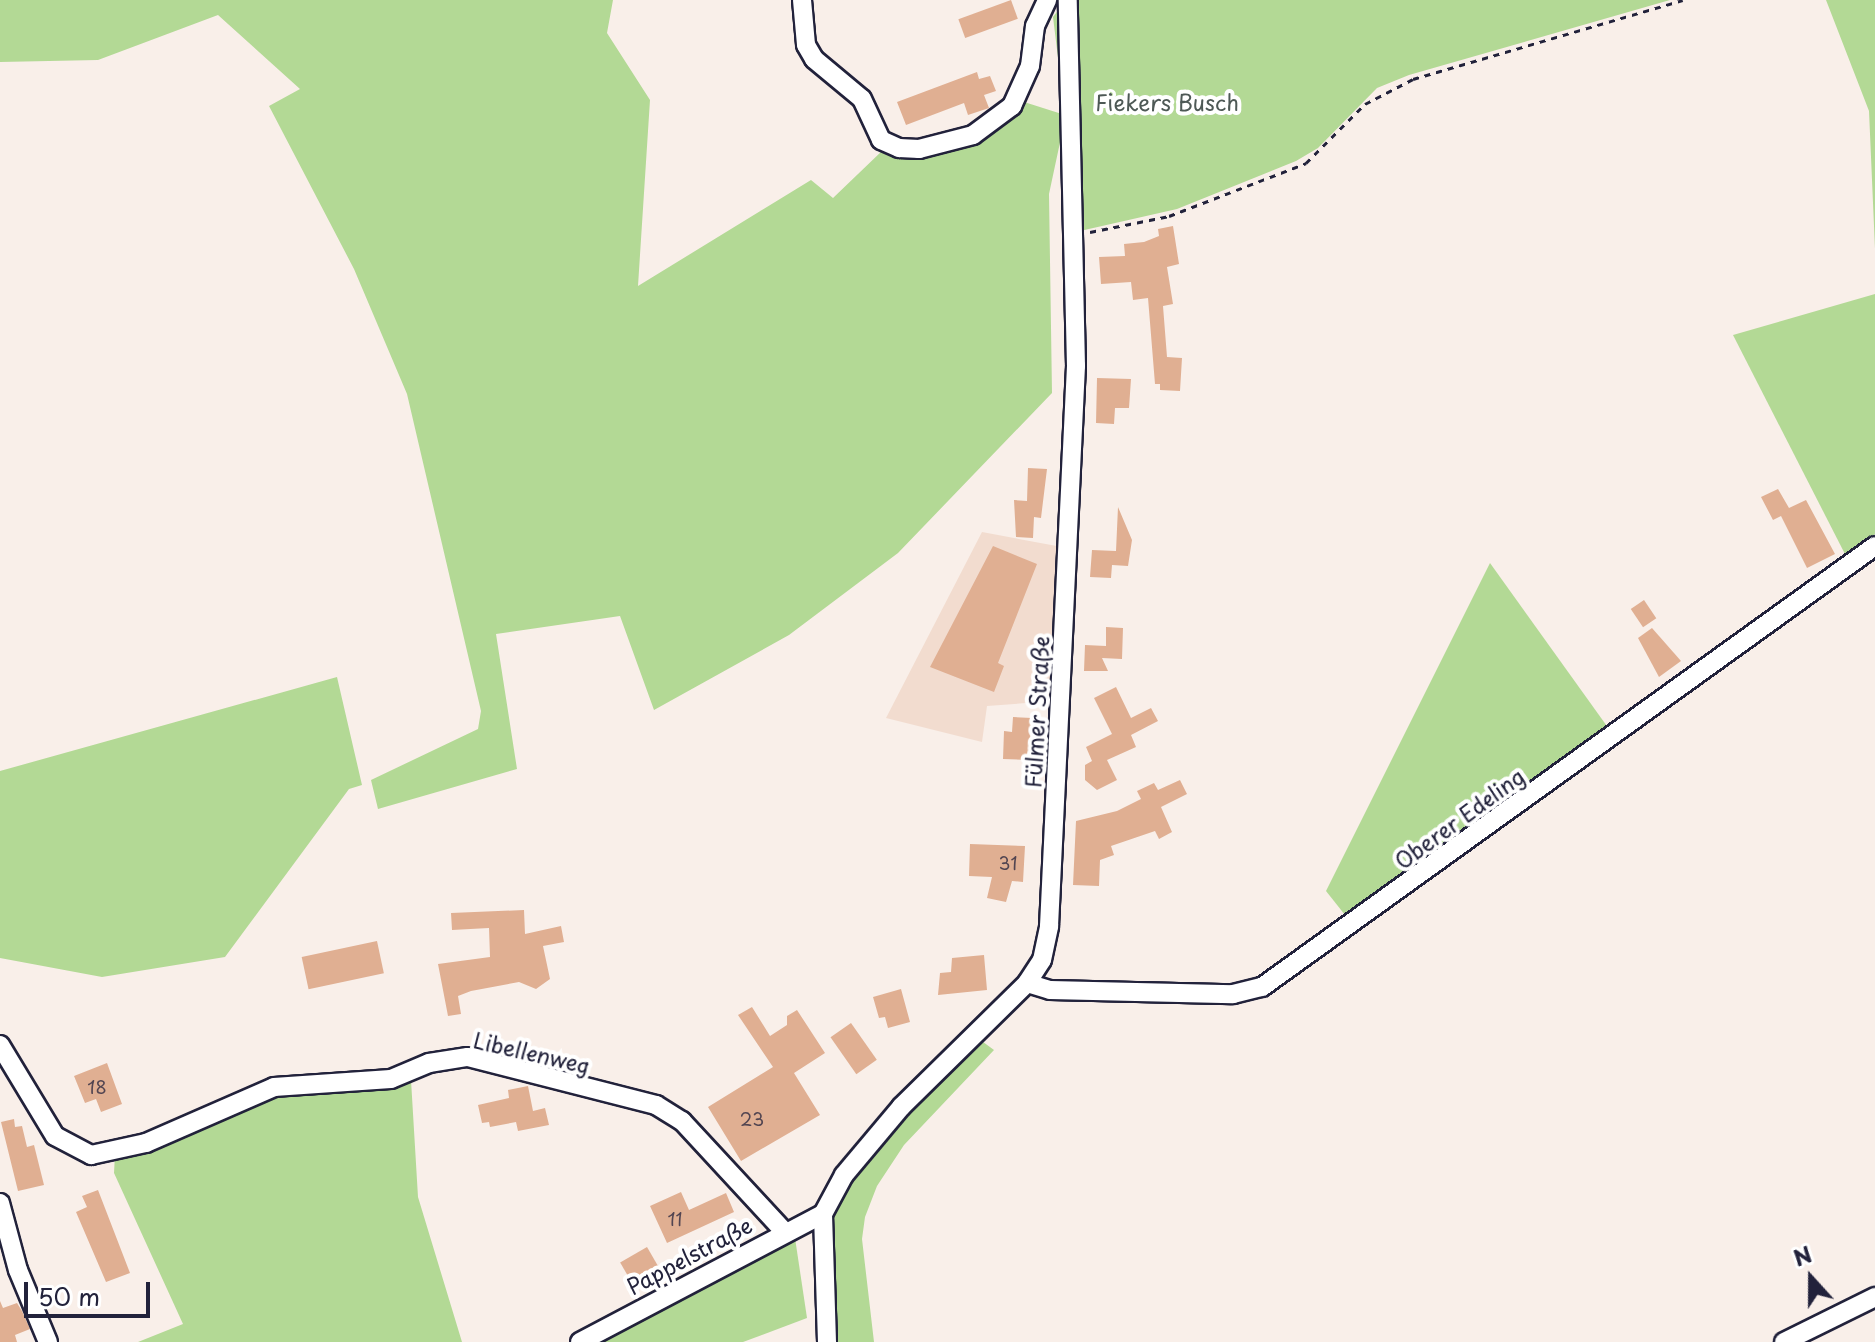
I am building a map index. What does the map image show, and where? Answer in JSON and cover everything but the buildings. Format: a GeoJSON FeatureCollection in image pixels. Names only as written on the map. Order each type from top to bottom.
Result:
{"type":"FeatureCollection","features":[{"type":"Feature","properties":{"kind":"street"},"geometry":{"type":"LineString","coordinates":[[802,0],[806,45],[814,59],[862,99],[881,140],[899,148],[919,149],[973,135],[1012,106],[1030,66],[1035,26],[1047,0]]}},
{"type":"Feature","properties":{"kind":"street","name":"Fülmer Straße"},"geometry":{"type":"LineString","coordinates":[[823,1214],[844,1175],[901,1107],[1027,983],[1042,960],[1049,926],[1076,366],[1068,0]]}},
{"type":"Feature","properties":{"kind":"street","name":"Oberer Edeling"},"geometry":{"type":"LineString","coordinates":[[1027,983],[1050,990],[1233,994],[1262,987],[1875,546]]}},
{"type":"Feature","properties":{"kind":"street","name":"Libellenweg"},"geometry":{"type":"LineString","coordinates":[[0,1045],[55,1136],[91,1155],[146,1143],[274,1087],[391,1079],[429,1063],[468,1057],[656,1105],[682,1121],[784,1231]]}},
{"type":"Feature","properties":{"kind":"street"},"geometry":{"type":"LineString","coordinates":[[0,1203],[18,1270],[48,1342]]}},
{"type":"Feature","properties":{"kind":"street"},"geometry":{"type":"LineString","coordinates":[[823,1214],[827,1342]]}},
{"type":"Feature","properties":{"kind":"street","name":"Pappelstraße"},"geometry":{"type":"LineString","coordinates":[[580,1342],[784,1231],[823,1214]]}},
{"type":"Feature","properties":{"kind":"street"},"geometry":{"type":"LineString","coordinates":[[1784,1342],[1875,1297]]}},
{"type":"Feature","properties":{"kind":"path"},"geometry":{"type":"LineString","coordinates":[[1075,235],[1169,216],[1306,163],[1365,104],[1413,79],[1683,0]]}},
{"type":"Feature","properties":{"kind":"shaded area"},"geometry":{"type":"Polygon","coordinates":[[[982,532],[1062,547],[1054,701],[987,706],[982,742],[886,718],[982,532]]]}},
{"type":"Feature","properties":{"kind":"green space","name":"Fiekers Busch"},"geometry":{"type":"Polygon","coordinates":[[[0,0],[613,0],[607,33],[650,100],[638,286],[811,180],[833,198],[883,150],[905,157],[951,150],[996,130],[1021,101],[1065,115],[1053,17],[1066,0],[1670,0],[1409,75],[1377,88],[1318,148],[1296,161],[1177,209],[1080,231],[1065,119],[1049,194],[1052,393],[898,553],[789,635],[654,710],[620,616],[496,634],[517,769],[378,809],[371,780],[478,729],[481,711],[407,394],[354,269],[269,106],[300,89],[218,15],[98,60],[0,62],[0,0]]]}},
{"type":"Feature","properties":{"kind":"green space"},"geometry":{"type":"Polygon","coordinates":[[[1826,0],[1875,0],[1875,249],[1869,111],[1826,0]]]}},
{"type":"Feature","properties":{"kind":"green space"},"geometry":{"type":"Polygon","coordinates":[[[1875,294],[1875,534],[1847,558],[1733,335],[1875,294]]]}},
{"type":"Feature","properties":{"kind":"green space"},"geometry":{"type":"Polygon","coordinates":[[[1490,563],[1609,729],[1349,920],[1326,891],[1490,563]]]}},
{"type":"Feature","properties":{"kind":"green space"},"geometry":{"type":"Polygon","coordinates":[[[337,677],[362,785],[349,789],[225,957],[102,977],[0,958],[0,771],[337,677]]]}},
{"type":"Feature","properties":{"kind":"green space"},"geometry":{"type":"Polygon","coordinates":[[[979,1039],[994,1050],[904,1145],[877,1186],[865,1217],[862,1239],[874,1342],[836,1342],[832,1214],[852,1176],[907,1109],[979,1039]]]}},
{"type":"Feature","properties":{"kind":"green space"},"geometry":{"type":"Polygon","coordinates":[[[411,1080],[418,1197],[462,1342],[138,1342],[183,1324],[114,1173],[115,1154],[272,1093],[411,1080]]]}},
{"type":"Feature","properties":{"kind":"green space"},"geometry":{"type":"Polygon","coordinates":[[[795,1238],[807,1318],[743,1342],[596,1342],[795,1238]]]}}]}
